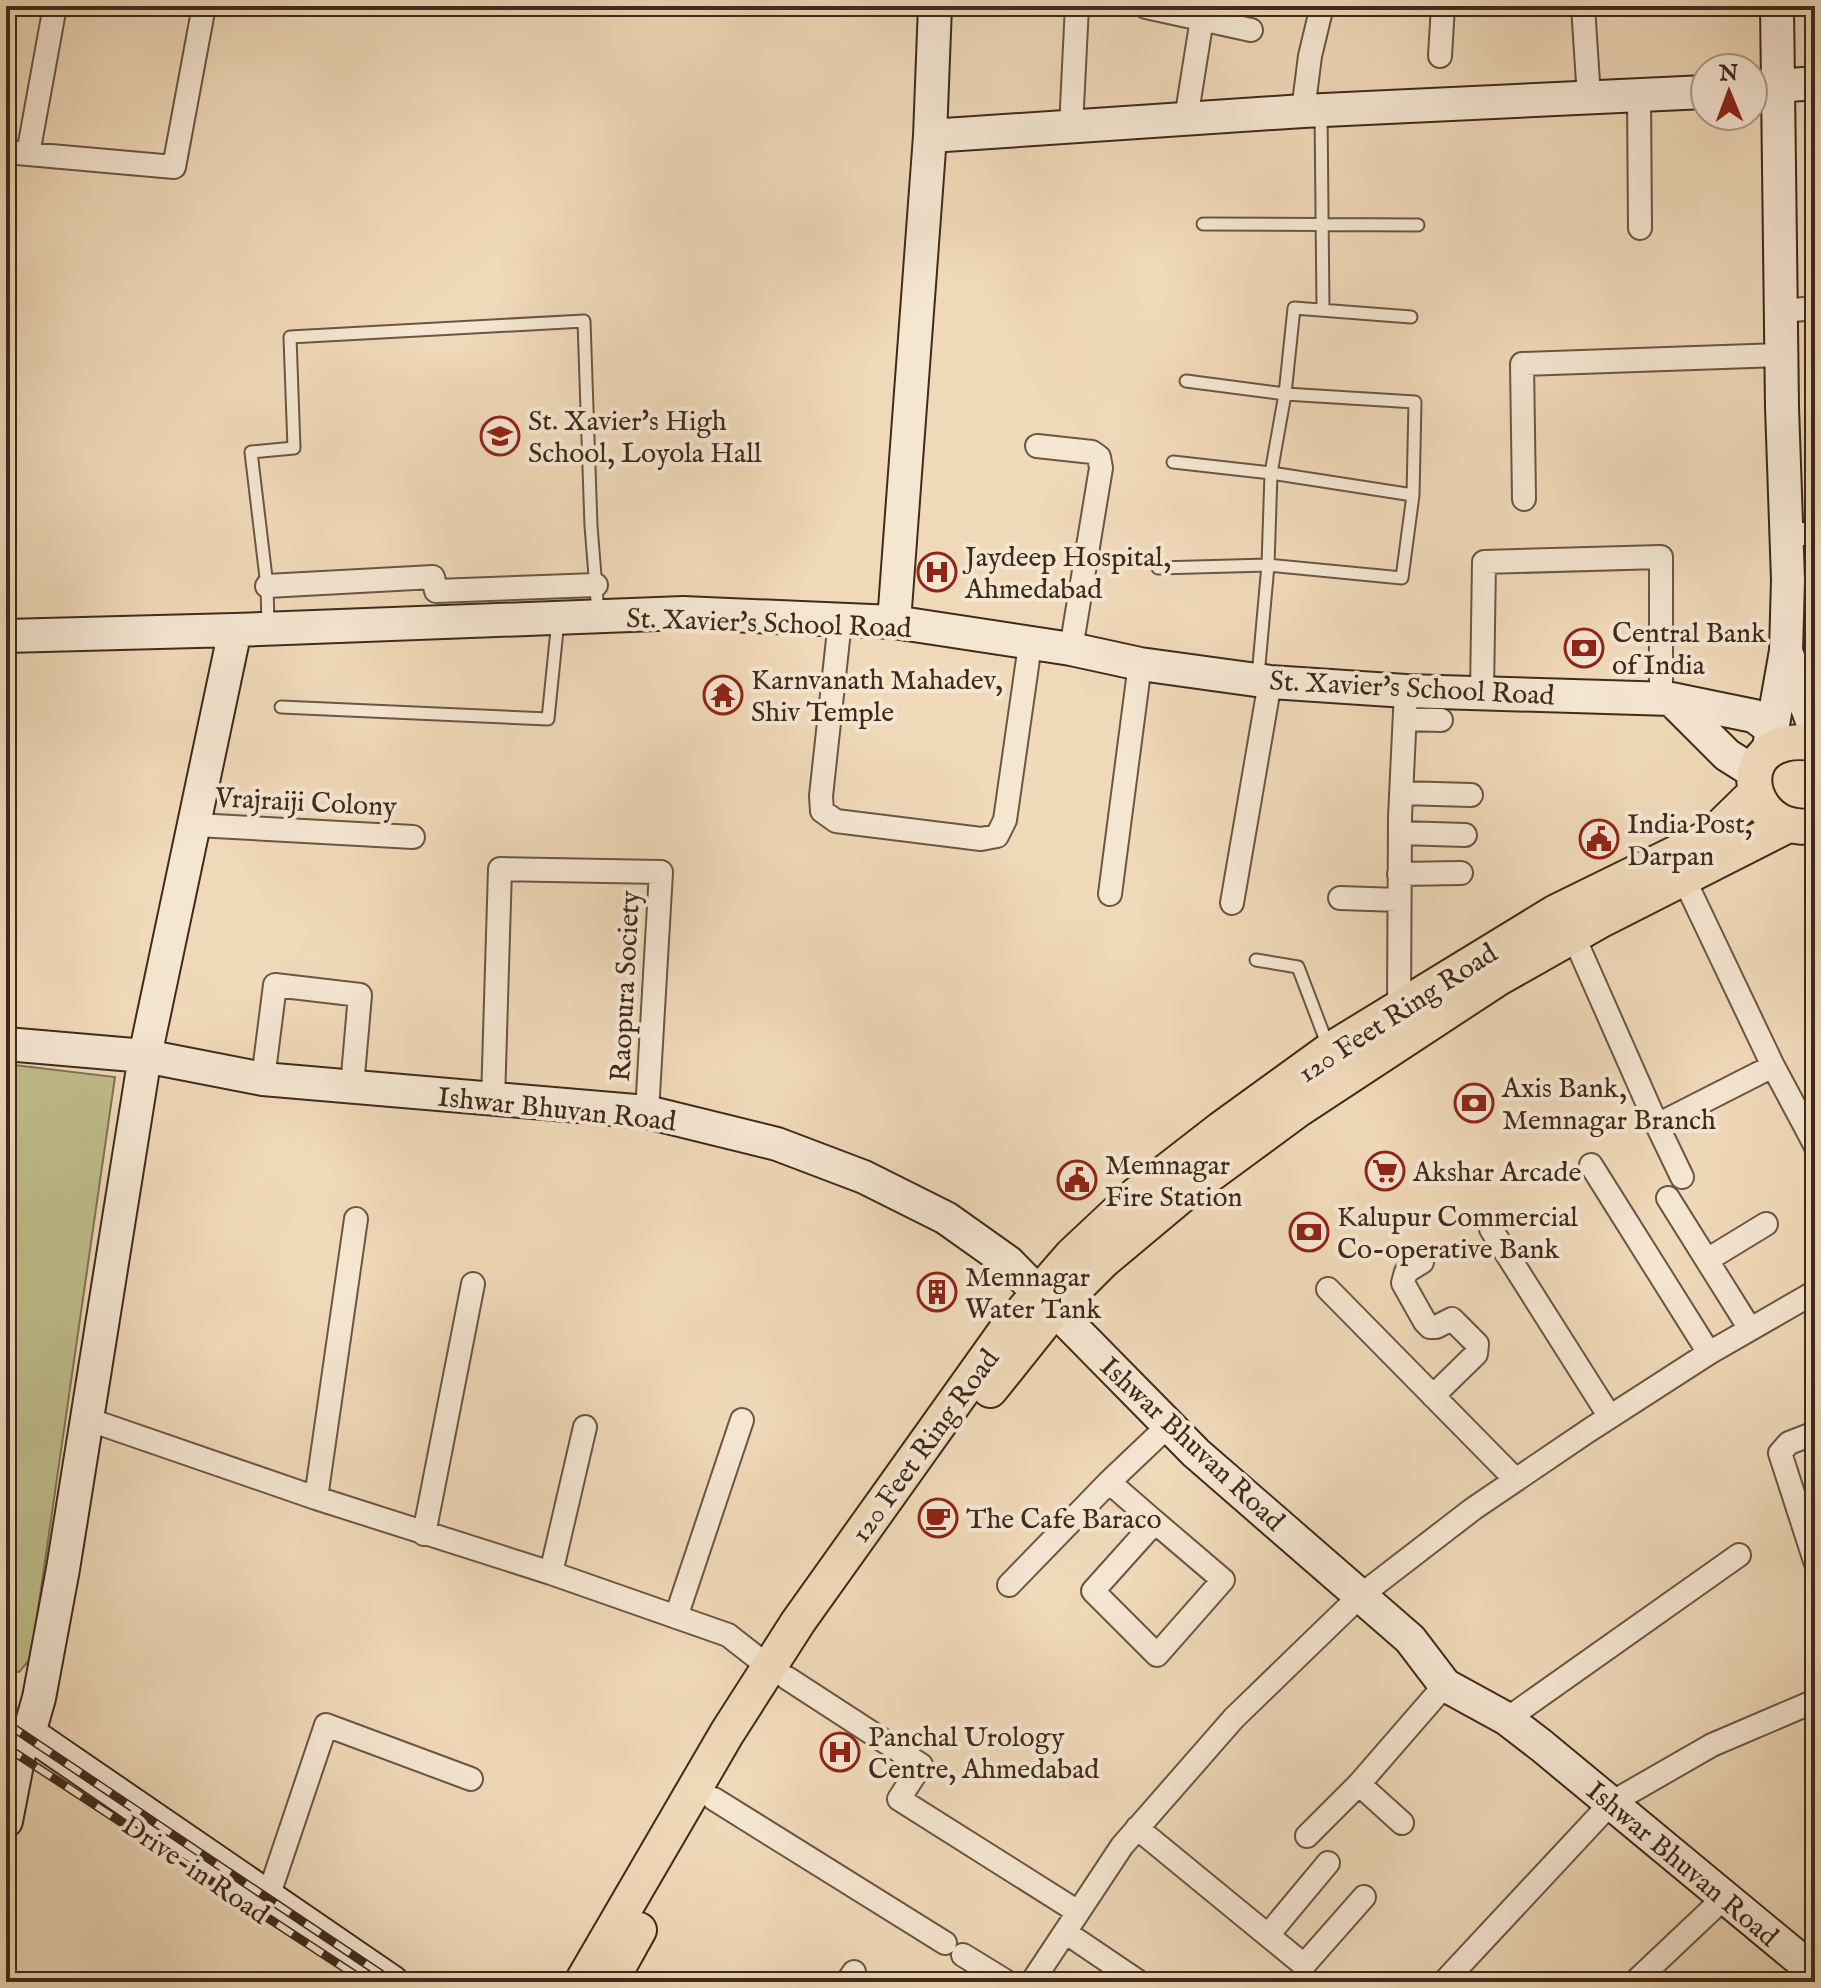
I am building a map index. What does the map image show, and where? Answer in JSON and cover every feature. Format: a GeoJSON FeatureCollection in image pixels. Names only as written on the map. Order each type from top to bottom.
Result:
{"type":"FeatureCollection","features":[{"type":"Feature","properties":{"kind":"main road"},"geometry":{"type":"LineString","coordinates":[[1802,826],[1764,810],[1752,769],[1783,744],[1815,743]]}},
{"type":"Feature","properties":{"kind":"main road","name":"120 Feet Ring Road"},"geometry":{"type":"LineString","coordinates":[[582,1982],[727,1733],[778,1673],[995,1383],[1072,1255],[1136,1195],[1330,1050],[1556,912],[1711,836],[1752,769]]}},
{"type":"Feature","properties":{"kind":"main road","name":"120 Feet Ring Road"},"geometry":{"type":"LineString","coordinates":[[1046,1301],[1103,1261],[1182,1195],[1299,1109],[1457,1004],[1573,935],[1684,879],[1802,826]]}},
{"type":"Feature","properties":{"kind":"main road","name":"120 Feet Ring Road"},"geometry":{"type":"LineString","coordinates":[[610,1982],[714,1799],[778,1673]]}},
{"type":"Feature","properties":{"kind":"street"},"geometry":{"type":"LineString","coordinates":[[55,6],[17,153],[174,167],[204,6]]}},
{"type":"Feature","properties":{"kind":"street"},"geometry":{"type":"LineString","coordinates":[[894,622],[930,136],[935,6]]}},
{"type":"Feature","properties":{"kind":"street"},"geometry":{"type":"LineString","coordinates":[[1071,127],[1077,6]]}},
{"type":"Feature","properties":{"kind":"street"},"geometry":{"type":"LineString","coordinates":[[1312,111],[1310,56],[1322,6]]}},
{"type":"Feature","properties":{"kind":"street"},"geometry":{"type":"LineString","coordinates":[[1440,56],[1443,6]]}},
{"type":"Feature","properties":{"kind":"street"},"geometry":{"type":"LineString","coordinates":[[1583,6],[1589,98]]}},
{"type":"Feature","properties":{"kind":"street"},"geometry":{"type":"LineString","coordinates":[[1769,60],[1777,6]]}},
{"type":"Feature","properties":{"kind":"street"},"geometry":{"type":"LineString","coordinates":[[1146,7],[1203,13],[1251,30]]}},
{"type":"Feature","properties":{"kind":"street"},"geometry":{"type":"LineString","coordinates":[[1186,119],[1203,13]]}},
{"type":"Feature","properties":{"kind":"street"},"geometry":{"type":"LineString","coordinates":[[1769,87],[1815,83]]}},
{"type":"Feature","properties":{"kind":"street"},"geometry":{"type":"LineString","coordinates":[[930,136],[1312,111],[1689,93]]}},
{"type":"Feature","properties":{"kind":"street"},"geometry":{"type":"LineString","coordinates":[[1639,95],[1640,228]]}},
{"type":"Feature","properties":{"kind":"street"},"geometry":{"type":"LineString","coordinates":[[1482,692],[1484,562],[1661,557],[1666,699],[1752,769],[1786,651],[1801,534],[1782,355],[1782,311],[1768,132]]}},
{"type":"Feature","properties":{"kind":"street"},"geometry":{"type":"LineString","coordinates":[[1782,311],[1815,308]]}},
{"type":"Feature","properties":{"kind":"street"},"geometry":{"type":"LineString","coordinates":[[1524,499],[1522,364],[1782,355]]}},
{"type":"Feature","properties":{"kind":"street"},"geometry":{"type":"LineString","coordinates":[[1037,446],[1092,452],[1099,457],[1101,468],[1071,649]]}},
{"type":"Feature","properties":{"kind":"street"},"geometry":{"type":"LineString","coordinates":[[267,586],[433,577],[436,591],[596,585]]}},
{"type":"Feature","properties":{"kind":"street","name":"St. Xavier's School Road"},"geometry":{"type":"LineString","coordinates":[[6,636],[683,613],[894,622],[1406,705],[1482,692],[1666,699],[1754,716],[1752,769]]}},
{"type":"Feature","properties":{"kind":"street"},"geometry":{"type":"LineString","coordinates":[[840,621],[821,796],[822,811],[836,821],[981,839],[997,836],[1005,820],[1030,645]]}},
{"type":"Feature","properties":{"kind":"street"},"geometry":{"type":"LineString","coordinates":[[6,1821],[21,1738],[47,1659],[145,1056],[235,630]]}},
{"type":"Feature","properties":{"kind":"street"},"geometry":{"type":"LineString","coordinates":[[1786,651],[1815,729]]}},
{"type":"Feature","properties":{"kind":"street"},"geometry":{"type":"LineString","coordinates":[[1110,894],[1140,664]]}},
{"type":"Feature","properties":{"kind":"street"},"geometry":{"type":"LineString","coordinates":[[1232,903],[1264,681]]}},
{"type":"Feature","properties":{"kind":"street"},"geometry":{"type":"LineString","coordinates":[[1399,1006],[1399,874],[1406,705],[1441,720]]}},
{"type":"Feature","properties":{"kind":"street"},"geometry":{"type":"LineString","coordinates":[[1401,793],[1471,795]]}},
{"type":"Feature","properties":{"kind":"street","name":"Vrajraiji Colony"},"geometry":{"type":"LineString","coordinates":[[196,825],[413,837]]}},
{"type":"Feature","properties":{"kind":"street"},"geometry":{"type":"LineString","coordinates":[[1400,833],[1465,835]]}},
{"type":"Feature","properties":{"kind":"street","name":"Raopura Society"},"geometry":{"type":"LineString","coordinates":[[493,1100],[500,869],[661,872],[647,1112]]}},
{"type":"Feature","properties":{"kind":"street"},"geometry":{"type":"LineString","coordinates":[[1399,874],[1461,873]]}},
{"type":"Feature","properties":{"kind":"street"},"geometry":{"type":"LineString","coordinates":[[1684,879],[1773,1066],[1810,1121],[1815,1145]]}},
{"type":"Feature","properties":{"kind":"street"},"geometry":{"type":"LineString","coordinates":[[1340,898],[1399,900]]}},
{"type":"Feature","properties":{"kind":"street"},"geometry":{"type":"LineString","coordinates":[[1573,935],[1682,1177]]}},
{"type":"Feature","properties":{"kind":"street"},"geometry":{"type":"LineString","coordinates":[[263,1079],[275,985],[360,995],[352,1087]]}},
{"type":"Feature","properties":{"kind":"street","name":"Ishwar Bhuvan Road"},"geometry":{"type":"LineString","coordinates":[[6,1044],[145,1056],[263,1079],[647,1112],[777,1144],[864,1177],[946,1218],[1008,1262],[1196,1453],[1410,1639],[1445,1685],[1507,1719],[1815,1972]]}},
{"type":"Feature","properties":{"kind":"street"},"geometry":{"type":"LineString","coordinates":[[1657,1125],[1773,1066]]}},
{"type":"Feature","properties":{"kind":"street"},"geometry":{"type":"LineString","coordinates":[[1591,1165],[1709,1353]]}},
{"type":"Feature","properties":{"kind":"street"},"geometry":{"type":"LineString","coordinates":[[1668,1198],[1750,1329]]}},
{"type":"Feature","properties":{"kind":"street"},"geometry":{"type":"LineString","coordinates":[[316,1498],[356,1219]]}},
{"type":"Feature","properties":{"kind":"street"},"geometry":{"type":"LineString","coordinates":[[1707,1260],[1766,1224]]}},
{"type":"Feature","properties":{"kind":"street"},"geometry":{"type":"LineString","coordinates":[[1491,1229],[1610,1417]]}},
{"type":"Feature","properties":{"kind":"street"},"geometry":{"type":"LineString","coordinates":[[1422,1262],[1406,1272],[1403,1283],[1425,1322],[1430,1327],[1436,1327],[1452,1319],[1478,1348],[1476,1354],[1433,1396]]}},
{"type":"Feature","properties":{"kind":"street"},"geometry":{"type":"LineString","coordinates":[[424,1534],[473,1284]]}},
{"type":"Feature","properties":{"kind":"street"},"geometry":{"type":"LineString","coordinates":[[1328,1289],[1516,1480]]}},
{"type":"Feature","properties":{"kind":"street"},"geometry":{"type":"LineString","coordinates":[[1032,1982],[1137,1828],[1234,1718],[1360,1596],[1473,1509],[1610,1417],[1709,1353],[1815,1292]]}},
{"type":"Feature","properties":{"kind":"street"},"geometry":{"type":"LineString","coordinates":[[87,1419],[728,1635],[778,1673],[921,1765],[899,1799],[1078,1912]]}},
{"type":"Feature","properties":{"kind":"street"},"geometry":{"type":"LineString","coordinates":[[676,1617],[742,1420]]}},
{"type":"Feature","properties":{"kind":"street"},"geometry":{"type":"LineString","coordinates":[[1009,1585],[1168,1426]]}},
{"type":"Feature","properties":{"kind":"street"},"geometry":{"type":"LineString","coordinates":[[551,1573],[585,1427]]}},
{"type":"Feature","properties":{"kind":"street"},"geometry":{"type":"LineString","coordinates":[[1815,1433],[1789,1443],[1780,1453],[1806,1506],[1815,1561]]}},
{"type":"Feature","properties":{"kind":"street"},"geometry":{"type":"LineString","coordinates":[[1109,1482],[1223,1580],[1157,1655],[1093,1591],[1155,1522]]}},
{"type":"Feature","properties":{"kind":"street"},"geometry":{"type":"LineString","coordinates":[[1507,1719],[1739,1555]]}},
{"type":"Feature","properties":{"kind":"street"},"geometry":{"type":"LineString","coordinates":[[1307,1836],[1359,1784],[1445,1685]]}},
{"type":"Feature","properties":{"kind":"street"},"geometry":{"type":"LineString","coordinates":[[1444,1982],[1611,1803],[1712,1745],[1815,1701]]}},
{"type":"Feature","properties":{"kind":"street"},"geometry":{"type":"LineString","coordinates":[[268,1897],[326,1725],[471,1779]]}},
{"type":"Feature","properties":{"kind":"street"},"geometry":{"type":"LineString","coordinates":[[21,1738],[268,1897],[392,1982]]}},
{"type":"Feature","properties":{"kind":"street","name":"Drive-in Road"},"geometry":{"type":"LineString","coordinates":[[21,1738],[361,1982]]}},
{"type":"Feature","properties":{"kind":"street"},"geometry":{"type":"LineString","coordinates":[[1359,1784],[1402,1823]]}},
{"type":"Feature","properties":{"kind":"street"},"geometry":{"type":"LineString","coordinates":[[714,1799],[1007,1982]]}},
{"type":"Feature","properties":{"kind":"street"},"geometry":{"type":"LineString","coordinates":[[1137,1828],[1304,1965],[1364,1897]]}},
{"type":"Feature","properties":{"kind":"street"},"geometry":{"type":"LineString","coordinates":[[1268,1935],[1328,1863]]}},
{"type":"Feature","properties":{"kind":"street"},"geometry":{"type":"LineString","coordinates":[[1635,1982],[1726,1896]]}},
{"type":"Feature","properties":{"kind":"street"},"geometry":{"type":"LineString","coordinates":[[1065,1932],[1139,1982]]}},
{"type":"Feature","properties":{"kind":"lane"},"geometry":{"type":"LineString","coordinates":[[1312,111],[1322,223],[1323,310]]}},
{"type":"Feature","properties":{"kind":"lane"},"geometry":{"type":"LineString","coordinates":[[1203,224],[1418,225]]}},
{"type":"Feature","properties":{"kind":"lane"},"geometry":{"type":"LineString","coordinates":[[1264,681],[1271,473],[1285,394],[1294,308],[1411,317]]}},
{"type":"Feature","properties":{"kind":"lane"},"geometry":{"type":"LineString","coordinates":[[269,629],[251,452],[294,448],[290,337],[584,321],[598,617]]}},
{"type":"Feature","properties":{"kind":"lane"},"geometry":{"type":"LineString","coordinates":[[1158,568],[1268,565],[1402,578],[1413,495],[1415,402],[1285,394],[1186,381]]}},
{"type":"Feature","properties":{"kind":"lane"},"geometry":{"type":"LineString","coordinates":[[1173,462],[1271,473],[1413,495]]}},
{"type":"Feature","properties":{"kind":"lane"},"geometry":{"type":"LineString","coordinates":[[281,707],[548,719],[558,618]]}},
{"type":"Feature","properties":{"kind":"lane"},"geometry":{"type":"LineString","coordinates":[[1256,960],[1298,967],[1330,1050]]}},
{"type":"Feature","properties":{"kind":"shaded area"},"geometry":{"type":"Polygon","coordinates":[[[6,1064],[115,1077],[31,1658],[19,1672],[6,1671],[6,1064]]]}},
{"type":"Feature","properties":{"kind":"railway"},"geometry":{"type":"LineString","coordinates":[[6,1723],[393,1982]]}},
{"type":"Feature","properties":{"kind":"railway"},"geometry":{"type":"LineString","coordinates":[[6,1747],[366,1982]]}},
{"type":"Feature","properties":{"kind":"place","name":"St. Xavier's High School, Loyola Hall"},"geometry":{"type":"Point","coordinates":[500,436]}},
{"type":"Feature","properties":{"kind":"place","name":"Jaydeep Hospital, Ahmedabad"},"geometry":{"type":"Point","coordinates":[937,572]}},
{"type":"Feature","properties":{"kind":"place","name":"Central Bank of India"},"geometry":{"type":"Point","coordinates":[1584,648]}},
{"type":"Feature","properties":{"kind":"place","name":"Karnvanath Mahadev, Shiv Temple"},"geometry":{"type":"Point","coordinates":[723,695]}},
{"type":"Feature","properties":{"kind":"place","name":"India Post, Darpan"},"geometry":{"type":"Point","coordinates":[1599,839]}},
{"type":"Feature","properties":{"kind":"place","name":"Axis Bank, Memnagar Branch"},"geometry":{"type":"Point","coordinates":[1474,1103]}},
{"type":"Feature","properties":{"kind":"place","name":"Akshar Arcade"},"geometry":{"type":"Point","coordinates":[1385,1171]}},
{"type":"Feature","properties":{"kind":"place","name":"Memnagar Fire Station"},"geometry":{"type":"Point","coordinates":[1077,1180]}},
{"type":"Feature","properties":{"kind":"place","name":"Kalupur Commercial Co-operative Bank"},"geometry":{"type":"Point","coordinates":[1309,1232]}},
{"type":"Feature","properties":{"kind":"place","name":"Memnagar Water Tank"},"geometry":{"type":"Point","coordinates":[937,1292]}},
{"type":"Feature","properties":{"kind":"place","name":"The Cafe Baraco"},"geometry":{"type":"Point","coordinates":[938,1518]}},
{"type":"Feature","properties":{"kind":"place","name":"Panchal Urology Centre, Ahmedabad"},"geometry":{"type":"Point","coordinates":[840,1752]}}]}
